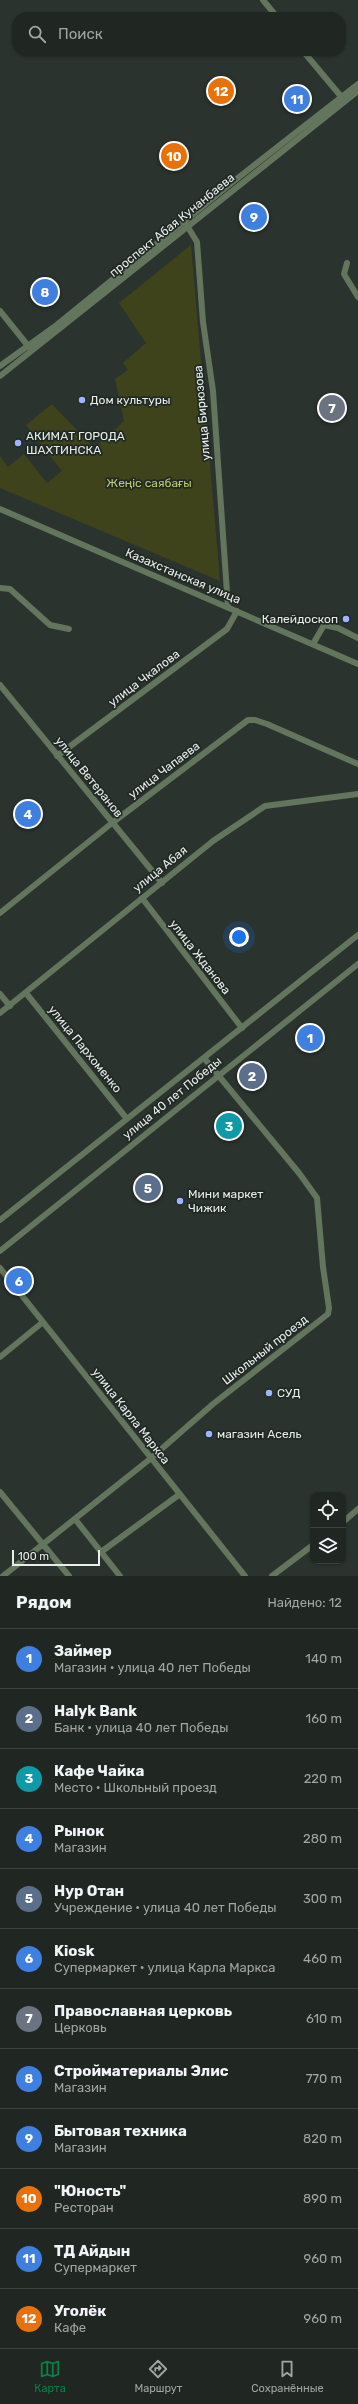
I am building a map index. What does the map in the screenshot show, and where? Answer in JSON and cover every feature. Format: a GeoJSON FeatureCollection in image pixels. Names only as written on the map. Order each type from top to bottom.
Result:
{"type":"FeatureCollection","features":[{"type":"Feature","properties":{"kind":"street"},"geometry":{"type":"LineString","coordinates":[[263,0],[273,12]]}},
{"type":"Feature","properties":{"kind":"street"},"geometry":{"type":"LineString","coordinates":[[307,56],[343,99]]}},
{"type":"Feature","properties":{"kind":"street","name":"проспект Абая Кунанбаева"},"geometry":{"type":"LineString","coordinates":[[0,366],[27,344],[54,327],[186,224],[343,99],[358,84]]}},
{"type":"Feature","properties":{"kind":"street","name":"проспект Абая Кунанбаева"},"geometry":{"type":"LineString","coordinates":[[343,99],[358,91]]}},
{"type":"Feature","properties":{"kind":"street","name":"проспект Абая Кунанбаева"},"geometry":{"type":"LineString","coordinates":[[0,376],[186,224]]}},
{"type":"Feature","properties":{"kind":"street","name":"улица Бирюзова"},"geometry":{"type":"LineString","coordinates":[[186,224],[197,242],[203,322],[213,391],[228,607]]}},
{"type":"Feature","properties":{"kind":"street"},"geometry":{"type":"LineString","coordinates":[[347,263],[344,274],[358,297]]}},
{"type":"Feature","properties":{"kind":"street"},"geometry":{"type":"LineString","coordinates":[[0,311],[32,351]]}},
{"type":"Feature","properties":{"kind":"street","name":"Казахстанская улица"},"geometry":{"type":"LineString","coordinates":[[0,508],[358,664]]}},
{"type":"Feature","properties":{"kind":"street"},"geometry":{"type":"LineString","coordinates":[[0,588],[10,589],[50,625],[69,629]]}},
{"type":"Feature","properties":{"kind":"street","name":"улица Чкалова"},"geometry":{"type":"LineString","coordinates":[[57,756],[227,629],[237,611]]}},
{"type":"Feature","properties":{"kind":"street"},"geometry":{"type":"LineString","coordinates":[[313,644],[324,625],[338,628],[358,638]]}},
{"type":"Feature","properties":{"kind":"street","name":"улица Ветеранов"},"geometry":{"type":"LineString","coordinates":[[0,685],[162,882]]}},
{"type":"Feature","properties":{"kind":"street","name":"улица Чапаева"},"geometry":{"type":"LineString","coordinates":[[0,913],[112,823],[248,720],[255,720],[267,724],[358,764]]}},
{"type":"Feature","properties":{"kind":"street","name":"улица Абая"},"geometry":{"type":"LineString","coordinates":[[0,1014],[213,840],[265,806],[358,794]]}},
{"type":"Feature","properties":{"kind":"street","name":"улица Жданова"},"geometry":{"type":"LineString","coordinates":[[142,898],[242,1028]]}},
{"type":"Feature","properties":{"kind":"street","name":"улица 40 лет Победы"},"geometry":{"type":"LineString","coordinates":[[0,1220],[358,935]]}},
{"type":"Feature","properties":{"kind":"street","name":"улица 40 лет Победы"},"geometry":{"type":"LineString","coordinates":[[0,1251],[358,964]]}},
{"type":"Feature","properties":{"kind":"street","name":"улица Пархоменко"},"geometry":{"type":"LineString","coordinates":[[26,993],[127,1119]]}},
{"type":"Feature","properties":{"kind":"street"},"geometry":{"type":"LineString","coordinates":[[0,994],[10,1006]]}},
{"type":"Feature","properties":{"kind":"street"},"geometry":{"type":"LineString","coordinates":[[204,1058],[218,1076]]}},
{"type":"Feature","properties":{"kind":"street","name":"Школьный проезд"},"geometry":{"type":"LineString","coordinates":[[4,1576],[42,1544],[150,1459],[213,1404],[328,1314],[329,1308],[322,1267],[316,1198],[299,1173],[218,1076]]}},
{"type":"Feature","properties":{"kind":"street","name":"улица Карла Маркса"},"geometry":{"type":"LineString","coordinates":[[0,1268],[150,1459],[180,1494],[245,1576]]}},
{"type":"Feature","properties":{"kind":"street"},"geometry":{"type":"LineString","coordinates":[[0,1356],[43,1322]]}},
{"type":"Feature","properties":{"kind":"street"},"geometry":{"type":"LineString","coordinates":[[0,1492],[69,1576]]}},
{"type":"Feature","properties":{"kind":"street"},"geometry":{"type":"LineString","coordinates":[[101,1552],[180,1494]]}},
{"type":"Feature","properties":{"kind":"street"},"geometry":{"type":"LineString","coordinates":[[346,1519],[358,1509]]}},
{"type":"Feature","properties":{"kind":"street"},"geometry":{"type":"LineString","coordinates":[[75,1519],[120,1576]]}},
{"type":"Feature","properties":{"kind":"street"},"geometry":{"type":"LineString","coordinates":[[272,1576],[310,1548]]}},
{"type":"Feature","properties":{"kind":"green space","name":"Жеңіс саябағы"},"geometry":{"type":"Polygon","coordinates":[[[191,245],[201,362],[204,368],[202,370],[220,581],[0,488],[0,456],[8,467],[24,454],[47,483],[62,471],[26,425],[52,404],[94,448],[124,421],[115,379],[128,370],[123,363],[146,343],[119,303],[191,245]]]}},
{"type":"Feature","properties":{"kind":"place","name":"Уголёк"},"geometry":{"type":"Point","coordinates":[221,91]}},
{"type":"Feature","properties":{"kind":"place","name":"ТД Айдын"},"geometry":{"type":"Point","coordinates":[297,99]}},
{"type":"Feature","properties":{"kind":"place","name":"\"Юность\""},"geometry":{"type":"Point","coordinates":[174,156]}},
{"type":"Feature","properties":{"kind":"place","name":"Бытовая техника"},"geometry":{"type":"Point","coordinates":[254,217]}},
{"type":"Feature","properties":{"kind":"place","name":"Стройматериалы Элис"},"geometry":{"type":"Point","coordinates":[45,292]}},
{"type":"Feature","properties":{"kind":"place","name":"Дом культуры"},"geometry":{"type":"Point","coordinates":[82,400]}},
{"type":"Feature","properties":{"kind":"place","name":"Православная церковь"},"geometry":{"type":"Point","coordinates":[332,408]}},
{"type":"Feature","properties":{"kind":"place","name":"АКИМАТ ГОРОДА ШАХТИНСКА"},"geometry":{"type":"Point","coordinates":[18,443]}},
{"type":"Feature","properties":{"kind":"place","name":"Калейдоскоп"},"geometry":{"type":"Point","coordinates":[346,619]}},
{"type":"Feature","properties":{"kind":"place","name":"Рынок"},"geometry":{"type":"Point","coordinates":[28,814]}},
{"type":"Feature","properties":{"kind":"place","name":"Займер"},"geometry":{"type":"Point","coordinates":[310,1038]}},
{"type":"Feature","properties":{"kind":"place","name":"Halyk Bank"},"geometry":{"type":"Point","coordinates":[252,1076]}},
{"type":"Feature","properties":{"kind":"place","name":"Кафе Чайка"},"geometry":{"type":"Point","coordinates":[229,1126]}},
{"type":"Feature","properties":{"kind":"place","name":"Нур Отан"},"geometry":{"type":"Point","coordinates":[148,1188]}},
{"type":"Feature","properties":{"kind":"place","name":"Мини маркет Чижик"},"geometry":{"type":"Point","coordinates":[180,1201]}},
{"type":"Feature","properties":{"kind":"place","name":"Kiosk"},"geometry":{"type":"Point","coordinates":[19,1281]}},
{"type":"Feature","properties":{"kind":"place","name":"СУД"},"geometry":{"type":"Point","coordinates":[269,1393]}},
{"type":"Feature","properties":{"kind":"place","name":"магазин Асель"},"geometry":{"type":"Point","coordinates":[209,1434]}}]}
